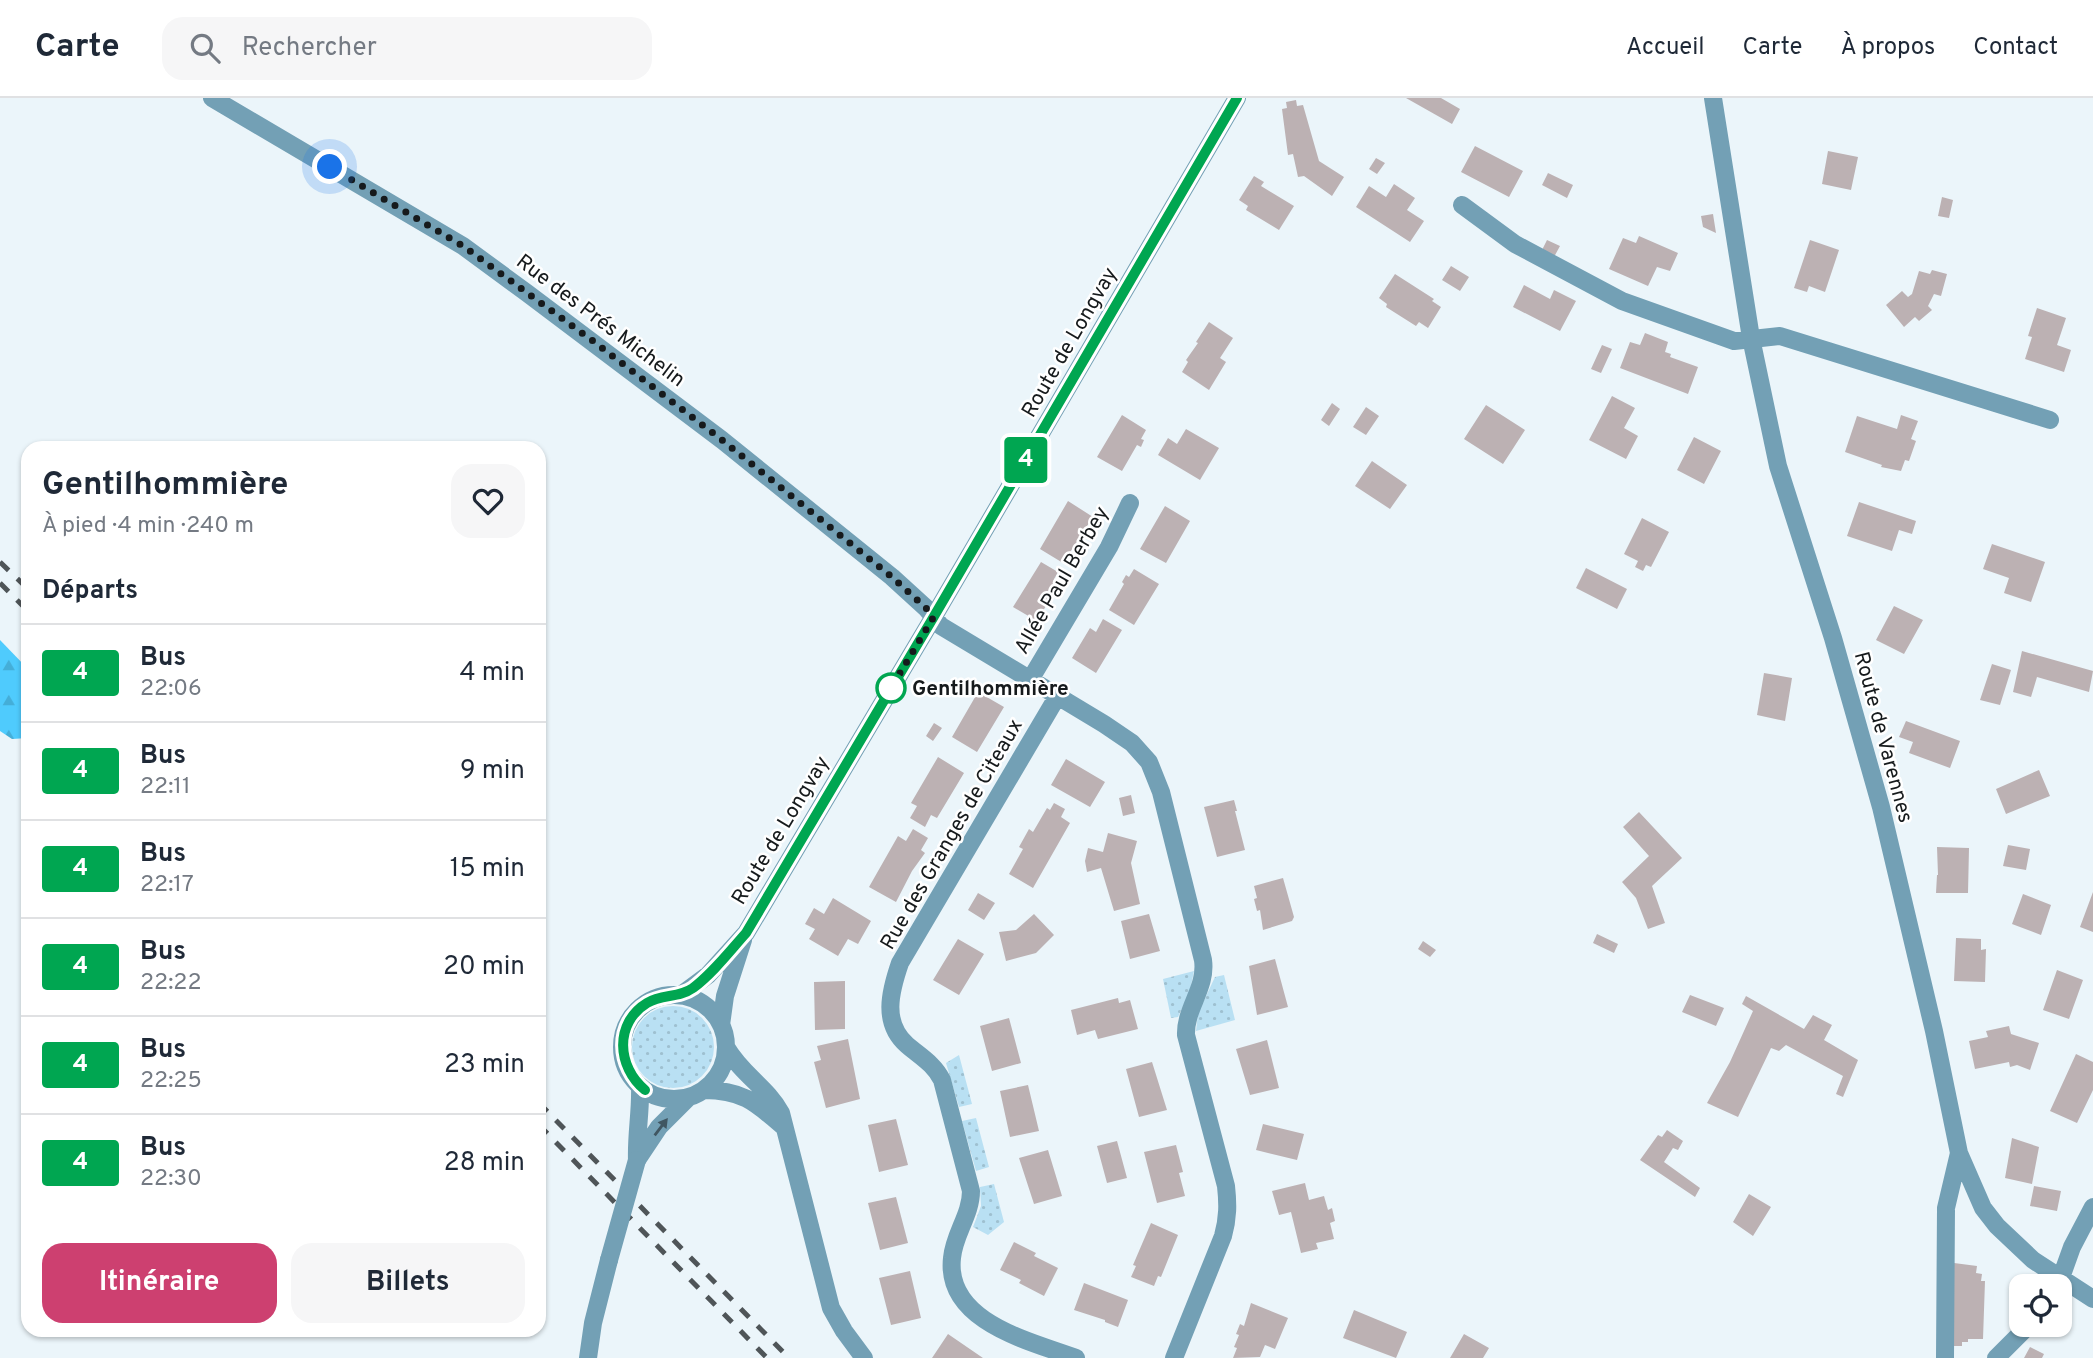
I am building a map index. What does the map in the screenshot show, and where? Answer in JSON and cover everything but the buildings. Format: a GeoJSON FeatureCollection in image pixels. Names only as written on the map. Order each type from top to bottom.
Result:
{"type":"FeatureCollection","features":[{"type":"Feature","properties":{"kind":"street","name":"Rue des Prés Michelin"},"geometry":{"type":"LineString","coordinates":[[212,98],[463,246],[711,432],[881,568],[926,608],[941,626],[1132,743],[1149,762],[1161,792],[1203,960],[1205,972],[1188,1013],[1185,1035],[1226,1186],[1228,1219],[1174,1358]]}},
{"type":"Feature","properties":{"kind":"street","name":"Route de Longvay"},"geometry":{"type":"LineString","coordinates":[[681,995],[708,975],[746,933],[1237,98]]}},
{"type":"Feature","properties":{"kind":"street","name":"Route de Varennes"},"geometry":{"type":"LineString","coordinates":[[1713,98],[1751,338],[1778,466],[1837,650],[1881,807],[1934,1031],[1959,1153]]}},
{"type":"Feature","properties":{"kind":"street"},"geometry":{"type":"LineString","coordinates":[[1462,205],[1515,244],[1622,301],[1734,341],[1780,336],[2050,420]]}},
{"type":"Feature","properties":{"kind":"street","name":"Allée Paul Berbey"},"geometry":{"type":"LineString","coordinates":[[1030,680],[1109,547],[1130,503]]}},
{"type":"Feature","properties":{"kind":"street","name":"Rue des Granges de Citeaux"},"geometry":{"type":"LineString","coordinates":[[1057,697],[900,964],[894,981],[890,1009],[891,1021],[897,1034],[932,1064],[942,1080],[971,1191],[971,1203],[952,1256],[954,1276],[963,1298],[973,1311],[995,1327],[1076,1358]]}},
{"type":"Feature","properties":{"kind":"street","name":"Route de Longvay"},"geometry":{"type":"LineString","coordinates":[[722,1025],[724,996],[746,933]]}},
{"type":"Feature","properties":{"kind":"street"},"geometry":{"type":"LineString","coordinates":[[784,1127],[762,1106],[742,1095],[722,1090],[663,1098],[640,1086],[630,1075],[624,1061],[623,1040],[635,1013],[646,1003],[666,996],[681,995],[705,1005],[722,1025],[726,1047],[736,1064],[777,1104],[793,1152],[831,1308],[864,1358]]}},
{"type":"Feature","properties":{"kind":"street"},"geometry":{"type":"LineString","coordinates":[[588,1358],[593,1323],[637,1160],[659,1127],[721,1071],[726,1047]]}},
{"type":"Feature","properties":{"kind":"street"},"geometry":{"type":"LineString","coordinates":[[637,1160],[640,1086]]}},
{"type":"Feature","properties":{"kind":"street"},"geometry":{"type":"LineString","coordinates":[[1959,1153],[1983,1208],[1997,1226],[2050,1274]]}},
{"type":"Feature","properties":{"kind":"street"},"geometry":{"type":"LineString","coordinates":[[1945,1358],[1946,1208],[1959,1153]]}},
{"type":"Feature","properties":{"kind":"street"},"geometry":{"type":"LineString","coordinates":[[2062,1274],[2093,1206]]}},
{"type":"Feature","properties":{"kind":"street"},"geometry":{"type":"LineString","coordinates":[[2072,1289],[2093,1300]]}},
{"type":"Feature","properties":{"kind":"street"},"geometry":{"type":"LineString","coordinates":[[1996,1358],[2017,1337]]}},
{"type":"Feature","properties":{"kind":"shaded area"},"geometry":{"type":"Polygon","coordinates":[[[1194,971],[1190,991],[1178,1017],[1171,1018],[1163,979],[1194,971]]]}},
{"type":"Feature","properties":{"kind":"shaded area"},"geometry":{"type":"Polygon","coordinates":[[[1224,975],[1235,1020],[1196,1031],[1198,1013],[1215,977],[1224,975]]]}},
{"type":"Feature","properties":{"kind":"shaded area"},"geometry":{"type":"Polygon","coordinates":[[[673,1006],[689,1009],[702,1018],[711,1031],[714,1047],[711,1063],[702,1076],[689,1085],[673,1088],[657,1085],[644,1076],[635,1063],[632,1047],[635,1031],[644,1018],[657,1009],[673,1006]]]}},
{"type":"Feature","properties":{"kind":"shaded area"},"geometry":{"type":"Polygon","coordinates":[[[959,1055],[972,1104],[959,1107],[946,1063],[959,1055]]]}},
{"type":"Feature","properties":{"kind":"shaded area"},"geometry":{"type":"Polygon","coordinates":[[[976,1118],[989,1167],[976,1171],[962,1121],[976,1118]]]}},
{"type":"Feature","properties":{"kind":"shaded area"},"geometry":{"type":"Polygon","coordinates":[[[994,1184],[1004,1222],[988,1235],[973,1227],[981,1206],[980,1187],[994,1184]]]}},
{"type":"Feature","properties":{"kind":"green space"},"geometry":{"type":"Polygon","coordinates":[[[0,640],[21,662],[21,738],[12,739],[0,731],[0,640]]]}},
{"type":"Feature","properties":{"kind":"railway"},"geometry":{"type":"LineString","coordinates":[[0,562],[21,582]]}},
{"type":"Feature","properties":{"kind":"railway"},"geometry":{"type":"LineString","coordinates":[[0,583],[21,604]]}},
{"type":"Feature","properties":{"kind":"railway"},"geometry":{"type":"LineString","coordinates":[[546,1110],[789,1358]]}},
{"type":"Feature","properties":{"kind":"railway"},"geometry":{"type":"LineString","coordinates":[[546,1132],[767,1358]]}},
{"type":"Feature","properties":{"kind":"bus line","name":"4"},"geometry":{"type":"LineString","coordinates":[[645,1090],[635,1081],[624,1061],[623,1040],[631,1019],[646,1003],[666,996],[681,995],[694,987],[746,933],[1237,98]]}},
{"type":"Feature","properties":{"kind":"place","name":"Gentilhommière"},"geometry":{"type":"Point","coordinates":[891,688]}},
{"type":"Feature","properties":{"kind":"route"},"geometry":{"type":"LineString","coordinates":[[330,167],[463,246],[571,325],[743,457],[892,577],[926,608],[933,618],[891,688]]}}]}
